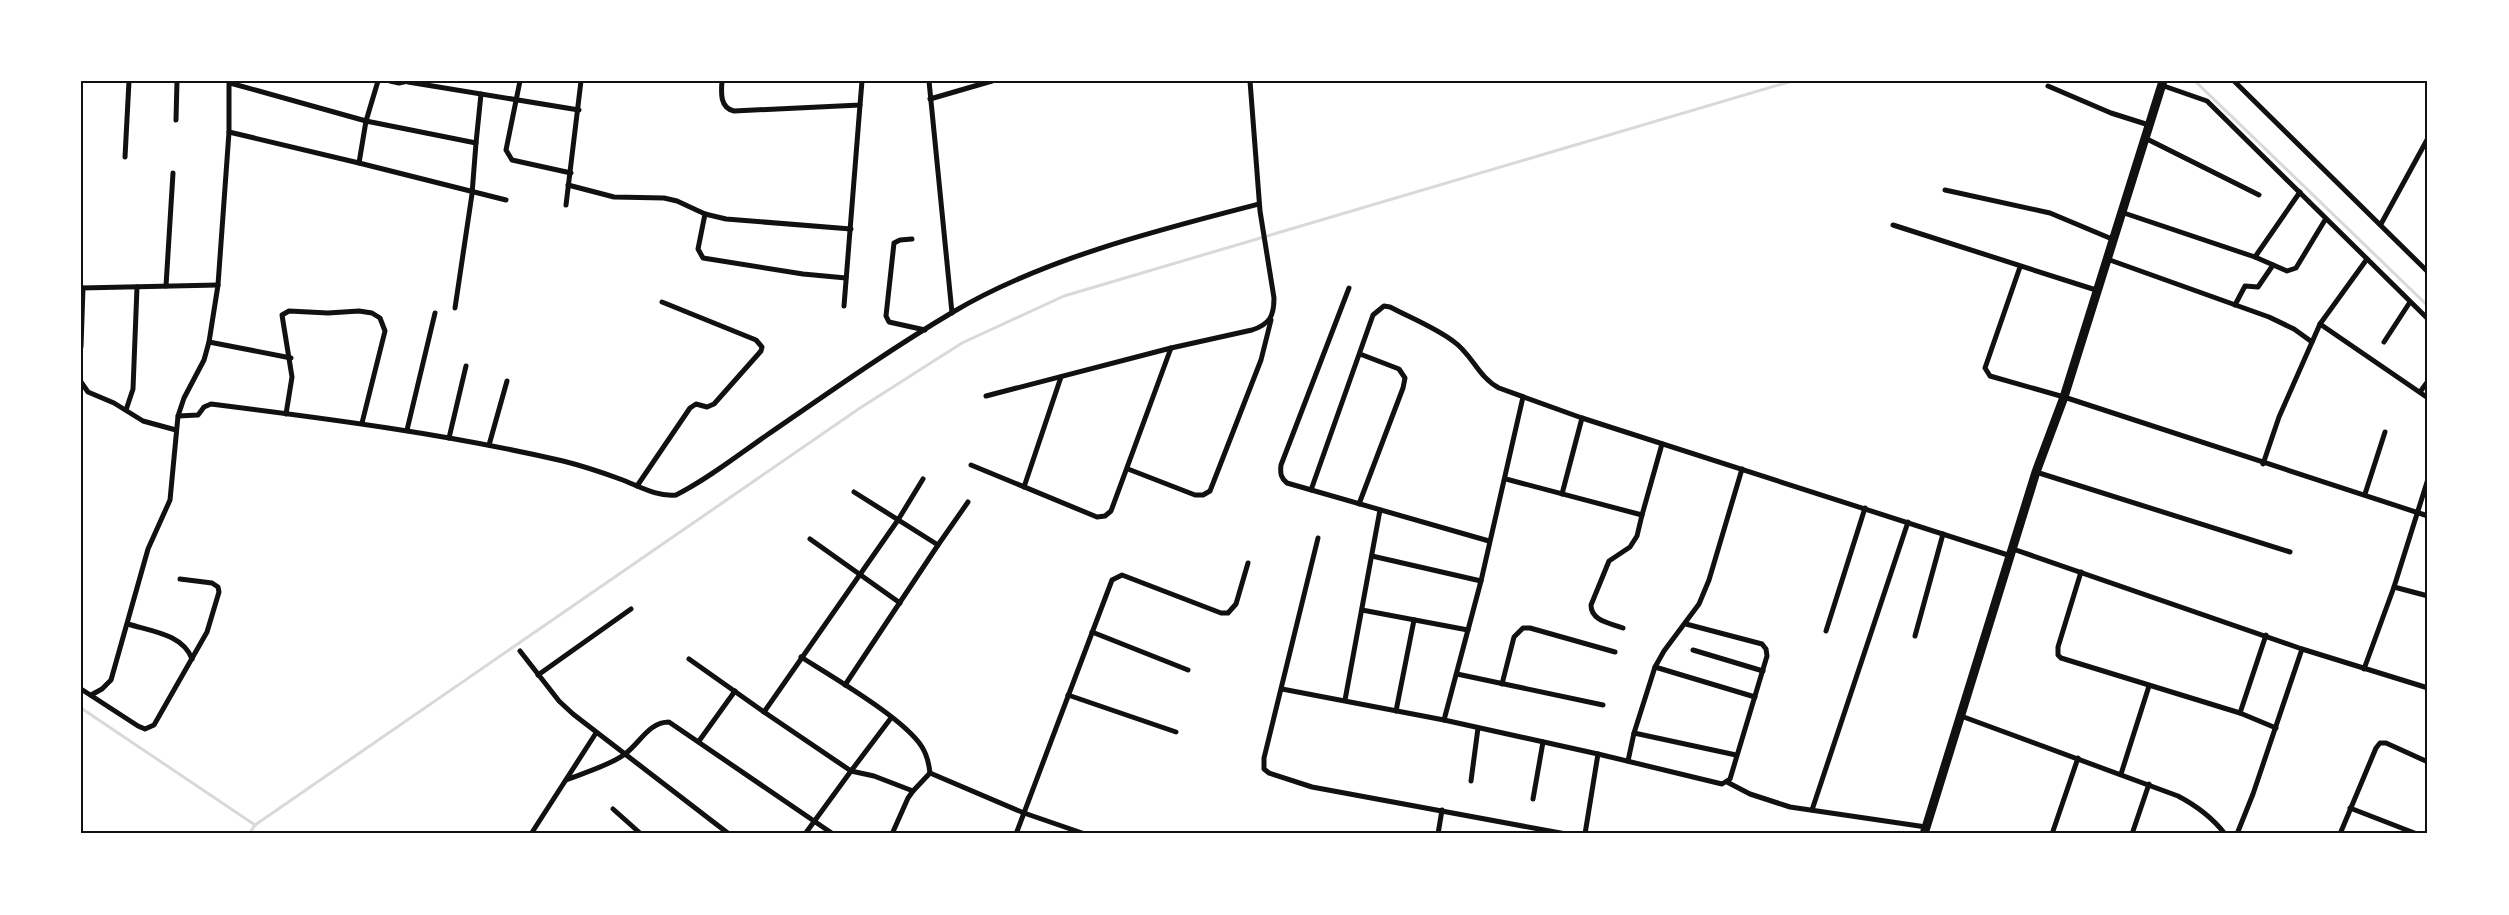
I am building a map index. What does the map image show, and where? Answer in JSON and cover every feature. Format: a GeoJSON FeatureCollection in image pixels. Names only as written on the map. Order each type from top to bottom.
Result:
{"type":"FeatureCollection","features":[{"type":"Feature","properties":{"kind":"main road"},"geometry":{"type":"LineString","coordinates":[[1925,831],[2036,472],[2064,397],[2162,83]]}},
{"type":"Feature","properties":{"kind":"street"},"geometry":{"type":"LineString","coordinates":[[125,157],[129,81]]}},
{"type":"Feature","properties":{"kind":"street"},"geometry":{"type":"LineString","coordinates":[[176,120],[177,81]]}},
{"type":"Feature","properties":{"kind":"street"},"geometry":{"type":"LineString","coordinates":[[359,163],[366,121],[378,81]]}},
{"type":"Feature","properties":{"kind":"street"},"geometry":{"type":"LineString","coordinates":[[390,81],[579,110]]}},
{"type":"Feature","properties":{"kind":"street"},"geometry":{"type":"LineString","coordinates":[[452,90],[453,81]]}},
{"type":"Feature","properties":{"kind":"street"},"geometry":{"type":"LineString","coordinates":[[520,81],[518,100],[506,150],[508,156],[512,160],[571,173]]}},
{"type":"Feature","properties":{"kind":"street"},"geometry":{"type":"LineString","coordinates":[[567,205],[581,81]]}},
{"type":"Feature","properties":{"kind":"street"},"geometry":{"type":"LineString","coordinates":[[722,81],[723,104],[727,110],[860,105]]}},
{"type":"Feature","properties":{"kind":"street"},"geometry":{"type":"LineString","coordinates":[[844,306],[862,81]]}},
{"type":"Feature","properties":{"kind":"street"},"geometry":{"type":"LineString","coordinates":[[929,81],[952,313]]}},
{"type":"Feature","properties":{"kind":"street"},"geometry":{"type":"LineString","coordinates":[[930,99],[992,81]]}},
{"type":"Feature","properties":{"kind":"street"},"geometry":{"type":"LineString","coordinates":[[1128,469],[1195,495],[1203,495],[1210,491],[1261,360],[1274,311],[1274,298],[1259,204],[1250,81]]}},
{"type":"Feature","properties":{"kind":"street"},"geometry":{"type":"LineString","coordinates":[[2234,81],[2428,272]]}},
{"type":"Feature","properties":{"kind":"street"},"geometry":{"type":"LineString","coordinates":[[91,695],[111,680],[148,549],[170,500],[178,416],[184,398],[204,360],[209,342],[218,285],[230,132],[230,82],[366,121],[476,142]]}},
{"type":"Feature","properties":{"kind":"street"},"geometry":{"type":"LineString","coordinates":[[2162,83],[2207,101],[2300,192],[2325,220],[2428,319]]}},
{"type":"Feature","properties":{"kind":"street"},"geometry":{"type":"LineString","coordinates":[[2048,86],[2111,113],[2148,125]]}},
{"type":"Feature","properties":{"kind":"street"},"geometry":{"type":"LineString","coordinates":[[455,308],[472,194],[481,94]]}},
{"type":"Feature","properties":{"kind":"street"},"geometry":{"type":"LineString","coordinates":[[230,132],[359,163],[472,194],[506,200]]}},
{"type":"Feature","properties":{"kind":"street"},"geometry":{"type":"LineString","coordinates":[[2145,138],[2259,195]]}},
{"type":"Feature","properties":{"kind":"street"},"geometry":{"type":"LineString","coordinates":[[2381,224],[2428,138]]}},
{"type":"Feature","properties":{"kind":"street"},"geometry":{"type":"LineString","coordinates":[[166,286],[173,173]]}},
{"type":"Feature","properties":{"kind":"street"},"geometry":{"type":"LineString","coordinates":[[568,185],[614,197],[664,198],[677,201],[705,214],[774,225],[851,229]]}},
{"type":"Feature","properties":{"kind":"street"},"geometry":{"type":"LineString","coordinates":[[1945,190],[2049,213],[2112,239]]}},
{"type":"Feature","properties":{"kind":"street"},"geometry":{"type":"LineString","coordinates":[[2255,257],[2300,192]]}},
{"type":"Feature","properties":{"kind":"street"},"geometry":{"type":"LineString","coordinates":[[178,416],[198,415],[204,407],[211,404],[407,430],[489,445],[595,470],[666,496],[686,490],[925,330],[1000,286],[1037,270],[1191,222],[1259,204]]}},
{"type":"Feature","properties":{"kind":"street"},"geometry":{"type":"LineString","coordinates":[[2121,212],[2255,257],[2287,271],[2296,268],[2325,220]]}},
{"type":"Feature","properties":{"kind":"street"},"geometry":{"type":"LineString","coordinates":[[705,214],[698,249],[703,258],[793,273],[846,278]]}},
{"type":"Feature","properties":{"kind":"street"},"geometry":{"type":"LineString","coordinates":[[1893,225],[2096,290]]}},
{"type":"Feature","properties":{"kind":"street"},"geometry":{"type":"LineString","coordinates":[[912,239],[894,243],[886,316],[890,322],[925,330]]}},
{"type":"Feature","properties":{"kind":"street"},"geometry":{"type":"LineString","coordinates":[[2107,259],[2235,305],[2294,329],[2312,342]]}},
{"type":"Feature","properties":{"kind":"street"},"geometry":{"type":"LineString","coordinates":[[2263,464],[2279,417],[2320,324],[2367,259]]}},
{"type":"Feature","properties":{"kind":"street"},"geometry":{"type":"LineString","coordinates":[[2235,305],[2245,286],[2258,286],[2273,265]]}},
{"type":"Feature","properties":{"kind":"street"},"geometry":{"type":"LineString","coordinates":[[2020,267],[1985,368],[1986,373],[1990,376],[2064,397],[2263,464],[2365,494],[2428,516]]}},
{"type":"Feature","properties":{"kind":"street"},"geometry":{"type":"LineString","coordinates":[[81,347],[82,288],[218,285]]}},
{"type":"Feature","properties":{"kind":"street"},"geometry":{"type":"LineString","coordinates":[[126,410],[133,389],[137,287]]}},
{"type":"Feature","properties":{"kind":"street"},"geometry":{"type":"LineString","coordinates":[[1349,288],[1281,465],[1280,473],[1287,483],[1489,541]]}},
{"type":"Feature","properties":{"kind":"street"},"geometry":{"type":"LineString","coordinates":[[637,486],[690,408],[696,404],[707,407],[714,404],[761,351],[762,346],[756,340],[662,302]]}},
{"type":"Feature","properties":{"kind":"street"},"geometry":{"type":"LineString","coordinates":[[2384,342],[2410,302]]}},
{"type":"Feature","properties":{"kind":"street"},"geometry":{"type":"LineString","coordinates":[[1311,490],[1373,315],[1384,306],[1390,307],[1453,340],[1466,352],[1490,383],[1523,397],[1943,534],[2081,573],[2302,649],[2428,688]]}},
{"type":"Feature","properties":{"kind":"street"},"geometry":{"type":"LineString","coordinates":[[286,414],[292,377],[291,358],[282,319],[285,312],[328,314],[359,311],[372,313],[380,318],[385,331],[362,423]]}},
{"type":"Feature","properties":{"kind":"street"},"geometry":{"type":"LineString","coordinates":[[407,430],[435,313]]}},
{"type":"Feature","properties":{"kind":"street"},"geometry":{"type":"LineString","coordinates":[[986,396],[1171,348],[1252,330],[1263,327],[1271,320]]}},
{"type":"Feature","properties":{"kind":"street"},"geometry":{"type":"LineString","coordinates":[[2320,324],[2428,398]]}},
{"type":"Feature","properties":{"kind":"street"},"geometry":{"type":"LineString","coordinates":[[209,342],[291,358]]}},
{"type":"Feature","properties":{"kind":"street"},"geometry":{"type":"LineString","coordinates":[[971,465],[1098,517],[1105,516],[1111,511],[1128,469],[1171,348]]}},
{"type":"Feature","properties":{"kind":"street"},"geometry":{"type":"LineString","coordinates":[[1359,504],[1403,388],[1404,378],[1399,369],[1360,354]]}},
{"type":"Feature","properties":{"kind":"street"},"geometry":{"type":"LineString","coordinates":[[449,438],[466,366]]}},
{"type":"Feature","properties":{"kind":"street"},"geometry":{"type":"LineString","coordinates":[[1024,487],[1061,377]]}},
{"type":"Feature","properties":{"kind":"street"},"geometry":{"type":"LineString","coordinates":[[489,445],[507,381]]}},
{"type":"Feature","properties":{"kind":"street"},"geometry":{"type":"LineString","coordinates":[[2420,392],[2428,381]]}},
{"type":"Feature","properties":{"kind":"street"},"geometry":{"type":"LineString","coordinates":[[81,382],[88,392],[152,425],[176,430]]}},
{"type":"Feature","properties":{"kind":"street"},"geometry":{"type":"LineString","coordinates":[[1444,720],[1458,674],[1506,479],[1523,397]]}},
{"type":"Feature","properties":{"kind":"street"},"geometry":{"type":"LineString","coordinates":[[1563,494],[1582,418]]}},
{"type":"Feature","properties":{"kind":"street"},"geometry":{"type":"LineString","coordinates":[[2365,494],[2385,432]]}},
{"type":"Feature","properties":{"kind":"street"},"geometry":{"type":"LineString","coordinates":[[1623,628],[1595,618],[1591,613],[1591,605],[1609,561],[1630,547],[1637,536],[1662,444]]}},
{"type":"Feature","properties":{"kind":"street"},"geometry":{"type":"LineString","coordinates":[[1628,760],[1655,667],[1699,604],[1709,580],[1742,469]]}},
{"type":"Feature","properties":{"kind":"street"},"geometry":{"type":"LineString","coordinates":[[2036,472],[2290,552]]}},
{"type":"Feature","properties":{"kind":"street"},"geometry":{"type":"LineString","coordinates":[[764,712],[898,520],[923,479]]}},
{"type":"Feature","properties":{"kind":"street"},"geometry":{"type":"LineString","coordinates":[[1506,479],[1642,515]]}},
{"type":"Feature","properties":{"kind":"street"},"geometry":{"type":"LineString","coordinates":[[2364,669],[2419,513],[2428,479]]}},
{"type":"Feature","properties":{"kind":"street"},"geometry":{"type":"LineString","coordinates":[[854,492],[938,545]]}},
{"type":"Feature","properties":{"kind":"street"},"geometry":{"type":"LineString","coordinates":[[845,685],[968,502]]}},
{"type":"Feature","properties":{"kind":"street"},"geometry":{"type":"LineString","coordinates":[[1826,631],[1865,508]]}},
{"type":"Feature","properties":{"kind":"street"},"geometry":{"type":"LineString","coordinates":[[1345,700],[1380,510]]}},
{"type":"Feature","properties":{"kind":"street"},"geometry":{"type":"LineString","coordinates":[[1812,810],[1908,522]]}},
{"type":"Feature","properties":{"kind":"street"},"geometry":{"type":"LineString","coordinates":[[1914,636],[1943,534]]}},
{"type":"Feature","properties":{"kind":"street"},"geometry":{"type":"LineString","coordinates":[[1318,538],[1264,758],[1264,769],[1269,773],[1324,789],[1566,834]]}},
{"type":"Feature","properties":{"kind":"street"},"geometry":{"type":"LineString","coordinates":[[810,539],[900,603]]}},
{"type":"Feature","properties":{"kind":"street"},"geometry":{"type":"LineString","coordinates":[[1371,556],[1481,581]]}},
{"type":"Feature","properties":{"kind":"street"},"geometry":{"type":"LineString","coordinates":[[1016,834],[1112,580],[1122,575],[1221,613],[1228,613],[1234,609],[1248,563]]}},
{"type":"Feature","properties":{"kind":"street"},"geometry":{"type":"LineString","coordinates":[[2081,573],[2058,647],[2058,655],[2061,658],[2240,713],[2276,728]]}},
{"type":"Feature","properties":{"kind":"street"},"geometry":{"type":"LineString","coordinates":[[81,689],[138,726],[149,728],[154,725],[207,632],[219,592],[218,587],[212,583],[180,579]]}},
{"type":"Feature","properties":{"kind":"street"},"geometry":{"type":"LineString","coordinates":[[2394,587],[2428,596]]}},
{"type":"Feature","properties":{"kind":"street"},"geometry":{"type":"LineString","coordinates":[[538,675],[631,609]]}},
{"type":"Feature","properties":{"kind":"street"},"geometry":{"type":"LineString","coordinates":[[1362,610],[1468,630]]}},
{"type":"Feature","properties":{"kind":"street"},"geometry":{"type":"LineString","coordinates":[[1396,711],[1414,620]]}},
{"type":"Feature","properties":{"kind":"street"},"geometry":{"type":"LineString","coordinates":[[128,624],[174,638],[184,644],[192,659]]}},
{"type":"Feature","properties":{"kind":"street"},"geometry":{"type":"LineString","coordinates":[[1686,624],[1762,644],[1766,649],[1767,656],[1763,671],[1727,782]]}},
{"type":"Feature","properties":{"kind":"street"},"geometry":{"type":"LineString","coordinates":[[1502,684],[1514,637],[1523,628],[1615,652]]}},
{"type":"Feature","properties":{"kind":"street"},"geometry":{"type":"LineString","coordinates":[[1092,632],[1188,669]]}},
{"type":"Feature","properties":{"kind":"street"},"geometry":{"type":"LineString","coordinates":[[2240,713],[2266,635]]}},
{"type":"Feature","properties":{"kind":"street"},"geometry":{"type":"LineString","coordinates":[[2237,834],[2302,649]]}},
{"type":"Feature","properties":{"kind":"street"},"geometry":{"type":"LineString","coordinates":[[1693,650],[1763,671]]}},
{"type":"Feature","properties":{"kind":"street"},"geometry":{"type":"LineString","coordinates":[[520,651],[559,701],[624,755],[729,834]]}},
{"type":"Feature","properties":{"kind":"street"},"geometry":{"type":"LineString","coordinates":[[801,657],[891,718],[921,746],[929,760],[930,773],[908,798],[892,834]]}},
{"type":"Feature","properties":{"kind":"street"},"geometry":{"type":"LineString","coordinates":[[689,659],[851,771],[874,776],[914,791]]}},
{"type":"Feature","properties":{"kind":"street"},"geometry":{"type":"LineString","coordinates":[[1655,667],[1755,697]]}},
{"type":"Feature","properties":{"kind":"street"},"geometry":{"type":"LineString","coordinates":[[1458,674],[1603,705]]}},
{"type":"Feature","properties":{"kind":"street"},"geometry":{"type":"LineString","coordinates":[[2121,774],[2149,686]]}},
{"type":"Feature","properties":{"kind":"street"},"geometry":{"type":"LineString","coordinates":[[1282,689],[1444,720],[1628,760],[1722,784],[1727,782],[1771,802],[1925,831]]}},
{"type":"Feature","properties":{"kind":"street"},"geometry":{"type":"LineString","coordinates":[[699,741],[735,691]]}},
{"type":"Feature","properties":{"kind":"street"},"geometry":{"type":"LineString","coordinates":[[1068,694],[1176,732]]}},
{"type":"Feature","properties":{"kind":"street"},"geometry":{"type":"LineString","coordinates":[[1960,716],[2149,784],[2198,806],[2217,823],[2225,834]]}},
{"type":"Feature","properties":{"kind":"street"},"geometry":{"type":"LineString","coordinates":[[805,834],[891,718]]}},
{"type":"Feature","properties":{"kind":"street"},"geometry":{"type":"LineString","coordinates":[[566,780],[624,755],[653,726],[661,722],[669,722],[833,834]]}},
{"type":"Feature","properties":{"kind":"street"},"geometry":{"type":"LineString","coordinates":[[1471,781],[1478,728]]}},
{"type":"Feature","properties":{"kind":"street"},"geometry":{"type":"LineString","coordinates":[[531,834],[597,733]]}},
{"type":"Feature","properties":{"kind":"street"},"geometry":{"type":"LineString","coordinates":[[1634,733],[1736,755]]}},
{"type":"Feature","properties":{"kind":"street"},"geometry":{"type":"LineString","coordinates":[[1533,799],[1543,742]]}},
{"type":"Feature","properties":{"kind":"street"},"geometry":{"type":"LineString","coordinates":[[2340,834],[2380,743],[2386,743],[2428,762]]}},
{"type":"Feature","properties":{"kind":"street"},"geometry":{"type":"LineString","coordinates":[[1585,834],[1598,754]]}},
{"type":"Feature","properties":{"kind":"street"},"geometry":{"type":"LineString","coordinates":[[2055,833],[2078,758]]}},
{"type":"Feature","properties":{"kind":"street"},"geometry":{"type":"LineString","coordinates":[[930,773],[1024,813],[1085,834]]}},
{"type":"Feature","properties":{"kind":"street"},"geometry":{"type":"LineString","coordinates":[[2132,834],[2149,784]]}},
{"type":"Feature","properties":{"kind":"street"},"geometry":{"type":"LineString","coordinates":[[2350,807],[2417,834]]}},
{"type":"Feature","properties":{"kind":"street"},"geometry":{"type":"LineString","coordinates":[[613,809],[641,834]]}},
{"type":"Feature","properties":{"kind":"street"},"geometry":{"type":"LineString","coordinates":[[1437,834],[1442,810]]}},
{"type":"Feature","properties":{"kind":"waterway"},"geometry":{"type":"LineString","coordinates":[[249,834],[255,825],[860,408],[962,343],[1064,296],[1792,81]]}},
{"type":"Feature","properties":{"kind":"waterway"},"geometry":{"type":"LineString","coordinates":[[2195,81],[2428,306]]}},
{"type":"Feature","properties":{"kind":"waterway"},"geometry":{"type":"LineString","coordinates":[[81,708],[255,825]]}}]}
